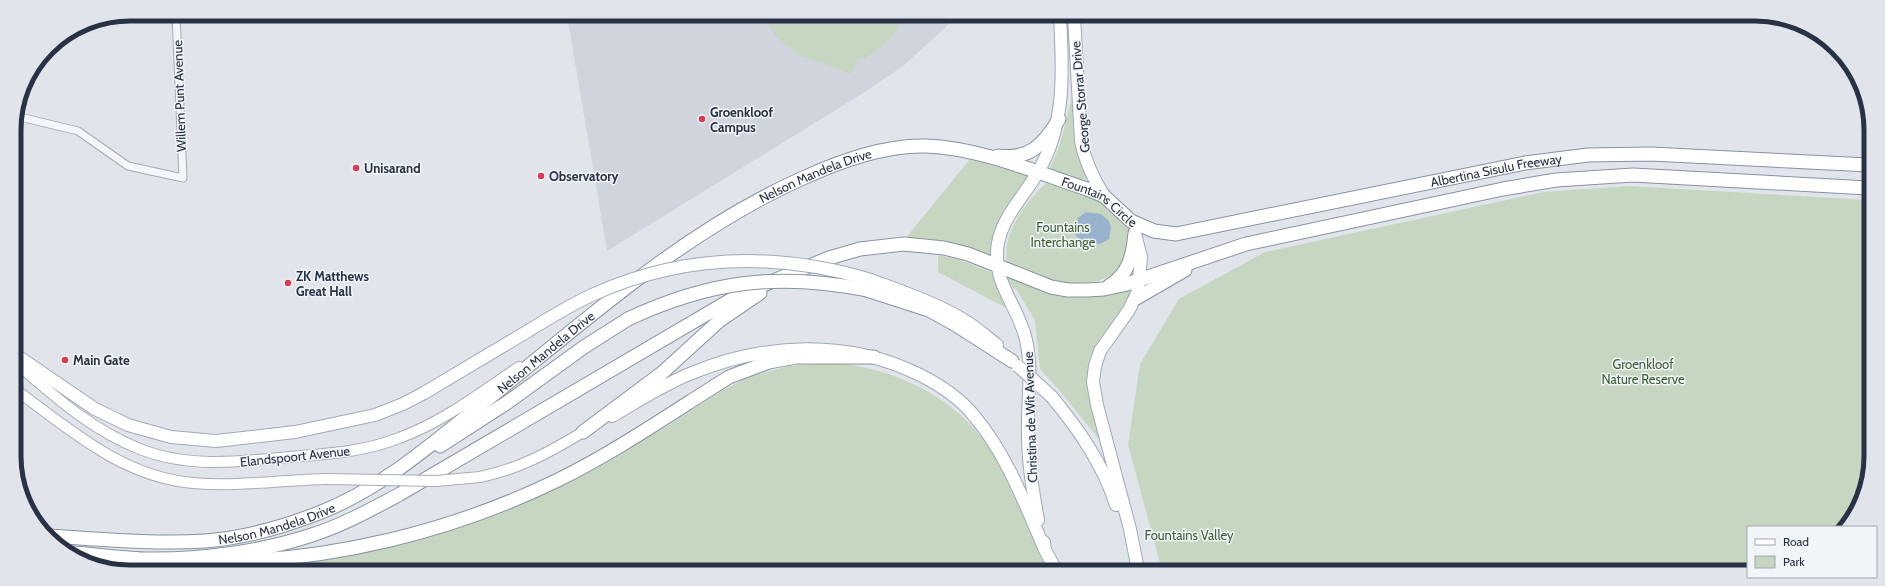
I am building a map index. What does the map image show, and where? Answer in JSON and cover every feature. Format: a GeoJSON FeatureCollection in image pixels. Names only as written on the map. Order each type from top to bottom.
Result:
{"type":"FeatureCollection","features":[{"type":"Feature","properties":{"kind":"highway"},"geometry":{"type":"LineString","coordinates":[[980,154],[1013,156],[1027,152],[1042,143],[1059,119]]}},
{"type":"Feature","properties":{"kind":"highway","name":"Nelson Mandela Drive"},"geometry":{"type":"LineString","coordinates":[[57,537],[150,543],[209,541],[279,527],[321,512],[361,493],[399,471],[572,331],[677,250],[750,204],[813,174],[861,156],[901,148],[937,147],[980,154],[1038,172]]}},
{"type":"Feature","properties":{"kind":"highway","name":"Albertina Sisulu Freeway"},"geometry":{"type":"LineString","coordinates":[[1133,227],[1164,234],[1186,233],[1511,166],[1588,155],[1651,154],[1864,165]]}},
{"type":"Feature","properties":{"kind":"highway","name":"Fountains Circle"},"geometry":{"type":"LineString","coordinates":[[1038,172],[1104,196],[1133,227]]}},
{"type":"Feature","properties":{"kind":"highway","name":"Albertina Sisulu Freeway"},"geometry":{"type":"LineString","coordinates":[[1140,279],[1246,244],[1503,189],[1562,180],[1633,175],[1864,188]]}},
{"type":"Feature","properties":{"kind":"highway"},"geometry":{"type":"LineString","coordinates":[[1104,289],[1121,277],[1127,268],[1133,252],[1133,227]]}},
{"type":"Feature","properties":{"kind":"highway","name":"Nelson Mandela Drive"},"geometry":{"type":"LineString","coordinates":[[82,554],[145,559],[211,555],[272,546],[312,535],[354,519],[400,494],[739,295],[794,272],[860,249],[904,244],[944,248],[997,266]]}},
{"type":"Feature","properties":{"kind":"highway"},"geometry":{"type":"LineString","coordinates":[[1135,299],[1206,256]]}},
{"type":"Feature","properties":{"kind":"highway"},"geometry":{"type":"LineString","coordinates":[[997,266],[1051,287],[1068,290],[1104,289],[1140,279]]}},
{"type":"Feature","properties":{"kind":"highway"},"geometry":{"type":"LineString","coordinates":[[583,432],[662,373],[719,321],[752,298],[794,272]]}},
{"type":"Feature","properties":{"kind":"highway"},"geometry":{"type":"LineString","coordinates":[[399,471],[448,442],[508,402],[584,347],[628,319],[660,304],[699,292],[750,282],[794,280],[869,285],[929,310],[956,325],[1015,363]]}},
{"type":"Feature","properties":{"kind":"highway"},"geometry":{"type":"LineString","coordinates":[[145,559],[194,562],[236,562],[342,550],[401,537],[461,520],[558,480],[609,452],[729,377],[749,369],[796,356],[874,357]]}},
{"type":"Feature","properties":{"kind":"main road","name":"George Storrar Drive"},"geometry":{"type":"LineString","coordinates":[[1038,172],[1049,148],[1059,119],[1062,80],[1060,21]]}},
{"type":"Feature","properties":{"kind":"main road","name":"George Storrar Drive"},"geometry":{"type":"LineString","coordinates":[[1074,21],[1081,141],[1084,156],[1089,169],[1104,196]]}},
{"type":"Feature","properties":{"kind":"main road"},"geometry":{"type":"LineString","coordinates":[[997,266],[998,242],[1002,230],[1006,221],[1038,172]]}},
{"type":"Feature","properties":{"kind":"main road","name":"Fountains Circle"},"geometry":{"type":"LineString","coordinates":[[1133,227],[1141,257],[1140,279]]}},
{"type":"Feature","properties":{"kind":"main road"},"geometry":{"type":"LineString","coordinates":[[21,357],[95,409],[128,425],[171,437],[216,441],[295,432],[375,415],[418,396],[560,311],[592,295],[650,274],[703,263],[740,260],[777,261],[837,270],[869,285]]}},
{"type":"Feature","properties":{"kind":"main road","name":"Christina de Wit Avenue"},"geometry":{"type":"LineString","coordinates":[[997,266],[1001,282],[1016,312],[1026,340],[1029,384],[1028,433],[1030,471],[1038,520],[1045,550],[1053,565]]}},
{"type":"Feature","properties":{"kind":"main road"},"geometry":{"type":"LineString","coordinates":[[1132,547],[1130,529],[1094,391],[1093,373],[1097,359],[1108,338],[1135,299],[1140,279]]}},
{"type":"Feature","properties":{"kind":"main road","name":"Elandspoort Avenue"},"geometry":{"type":"LineString","coordinates":[[21,367],[90,422],[117,439],[138,449],[161,456],[188,461],[254,461],[352,450],[399,438],[429,425],[457,408],[572,331]]}},
{"type":"Feature","properties":{"kind":"main road"},"geometry":{"type":"LineString","coordinates":[[583,432],[680,378],[731,359],[795,349],[840,351],[874,357],[901,366],[928,379],[959,401],[974,415],[988,433],[1007,466],[1045,550]]}},
{"type":"Feature","properties":{"kind":"main road"},"geometry":{"type":"LineString","coordinates":[[1015,363],[1052,397],[1084,437],[1095,456],[1112,494],[1132,547],[1137,565]]}},
{"type":"Feature","properties":{"kind":"main road","name":"Elandspoort Avenue"},"geometry":{"type":"LineString","coordinates":[[21,394],[98,450],[127,465],[161,477],[192,483],[220,484],[327,479],[436,481],[480,477],[504,472],[532,461],[583,432]]}},
{"type":"Feature","properties":{"kind":"street","name":"Willem Punt Avenue"},"geometry":{"type":"LineString","coordinates":[[22,117],[78,131],[128,166],[182,178],[176,21]]}},
{"type":"Feature","properties":{"kind":"shaded area","name":"Groenkloof Campus"},"geometry":{"type":"Polygon","coordinates":[[[568,21],[950,21],[945,28],[903,66],[865,92],[607,251],[568,21]]]}},
{"type":"Feature","properties":{"kind":"green space"},"geometry":{"type":"Polygon","coordinates":[[[767,21],[901,21],[891,37],[879,49],[872,54],[857,60],[852,74],[826,65],[827,63],[798,54],[781,42],[767,21]]]}},
{"type":"Feature","properties":{"kind":"green space"},"geometry":{"type":"Polygon","coordinates":[[[1073,94],[1076,143],[1080,162],[1091,180],[1077,179],[1049,170],[1061,141],[1073,94]]]}},
{"type":"Feature","properties":{"kind":"green space"},"geometry":{"type":"Polygon","coordinates":[[[970,159],[1033,177],[995,258],[905,239],[970,159]]]}},
{"type":"Feature","properties":{"kind":"green space","name":"Fountains Interchange"},"geometry":{"type":"Polygon","coordinates":[[[1046,183],[1084,192],[1102,200],[1120,213],[1132,234],[1129,256],[1126,263],[1120,270],[1100,280],[1087,283],[1073,283],[1059,282],[1032,274],[1007,263],[1006,252],[1008,241],[1017,219],[1030,200],[1046,183]]]}},
{"type":"Feature","properties":{"kind":"green space","name":"Groenkloof Nature Reserve"},"geometry":{"type":"Polygon","coordinates":[[[1629,186],[1864,200],[1863,470],[1856,498],[1846,517],[1839,526],[1747,526],[1747,565],[1161,565],[1128,445],[1140,364],[1179,299],[1265,252],[1544,192],[1629,186]]]}},
{"type":"Feature","properties":{"kind":"green space"},"geometry":{"type":"Polygon","coordinates":[[[938,255],[957,259],[996,274],[1012,311],[938,272],[938,255]]]}},
{"type":"Feature","properties":{"kind":"green space"},"geometry":{"type":"Polygon","coordinates":[[[1010,277],[1043,290],[1073,296],[1104,294],[1138,286],[1097,349],[1102,436],[1098,438],[1040,369],[1035,320],[1016,289],[1013,288],[1008,279],[1010,277]]]}},
{"type":"Feature","properties":{"kind":"green space"},"geometry":{"type":"Polygon","coordinates":[[[831,363],[880,371],[926,390],[947,404],[966,420],[983,439],[997,460],[1017,501],[1045,565],[288,565],[349,556],[434,534],[596,466],[666,427],[721,391],[747,378],[788,366],[831,363]]]}},
{"type":"Feature","properties":{"kind":"water"},"geometry":{"type":"Polygon","coordinates":[[[1086,212],[1101,214],[1109,221],[1111,227],[1109,239],[1100,244],[1081,242],[1074,233],[1078,218],[1086,212]]]}},
{"type":"Feature","properties":{"kind":"place","name":"Groenkloof Campus"},"geometry":{"type":"Point","coordinates":[702,119]}},
{"type":"Feature","properties":{"kind":"place","name":"Unisarand"},"geometry":{"type":"Point","coordinates":[356,168]}},
{"type":"Feature","properties":{"kind":"place","name":"Observatory"},"geometry":{"type":"Point","coordinates":[541,176]}},
{"type":"Feature","properties":{"kind":"place","name":"ZK Matthews Great Hall"},"geometry":{"type":"Point","coordinates":[288,283]}},
{"type":"Feature","properties":{"kind":"place","name":"Main Gate"},"geometry":{"type":"Point","coordinates":[65,360]}},
{"type":"Feature","properties":{"kind":"park label","name":"Fountains Valley"},"geometry":{"type":"Point","coordinates":[1189,535]}}]}
